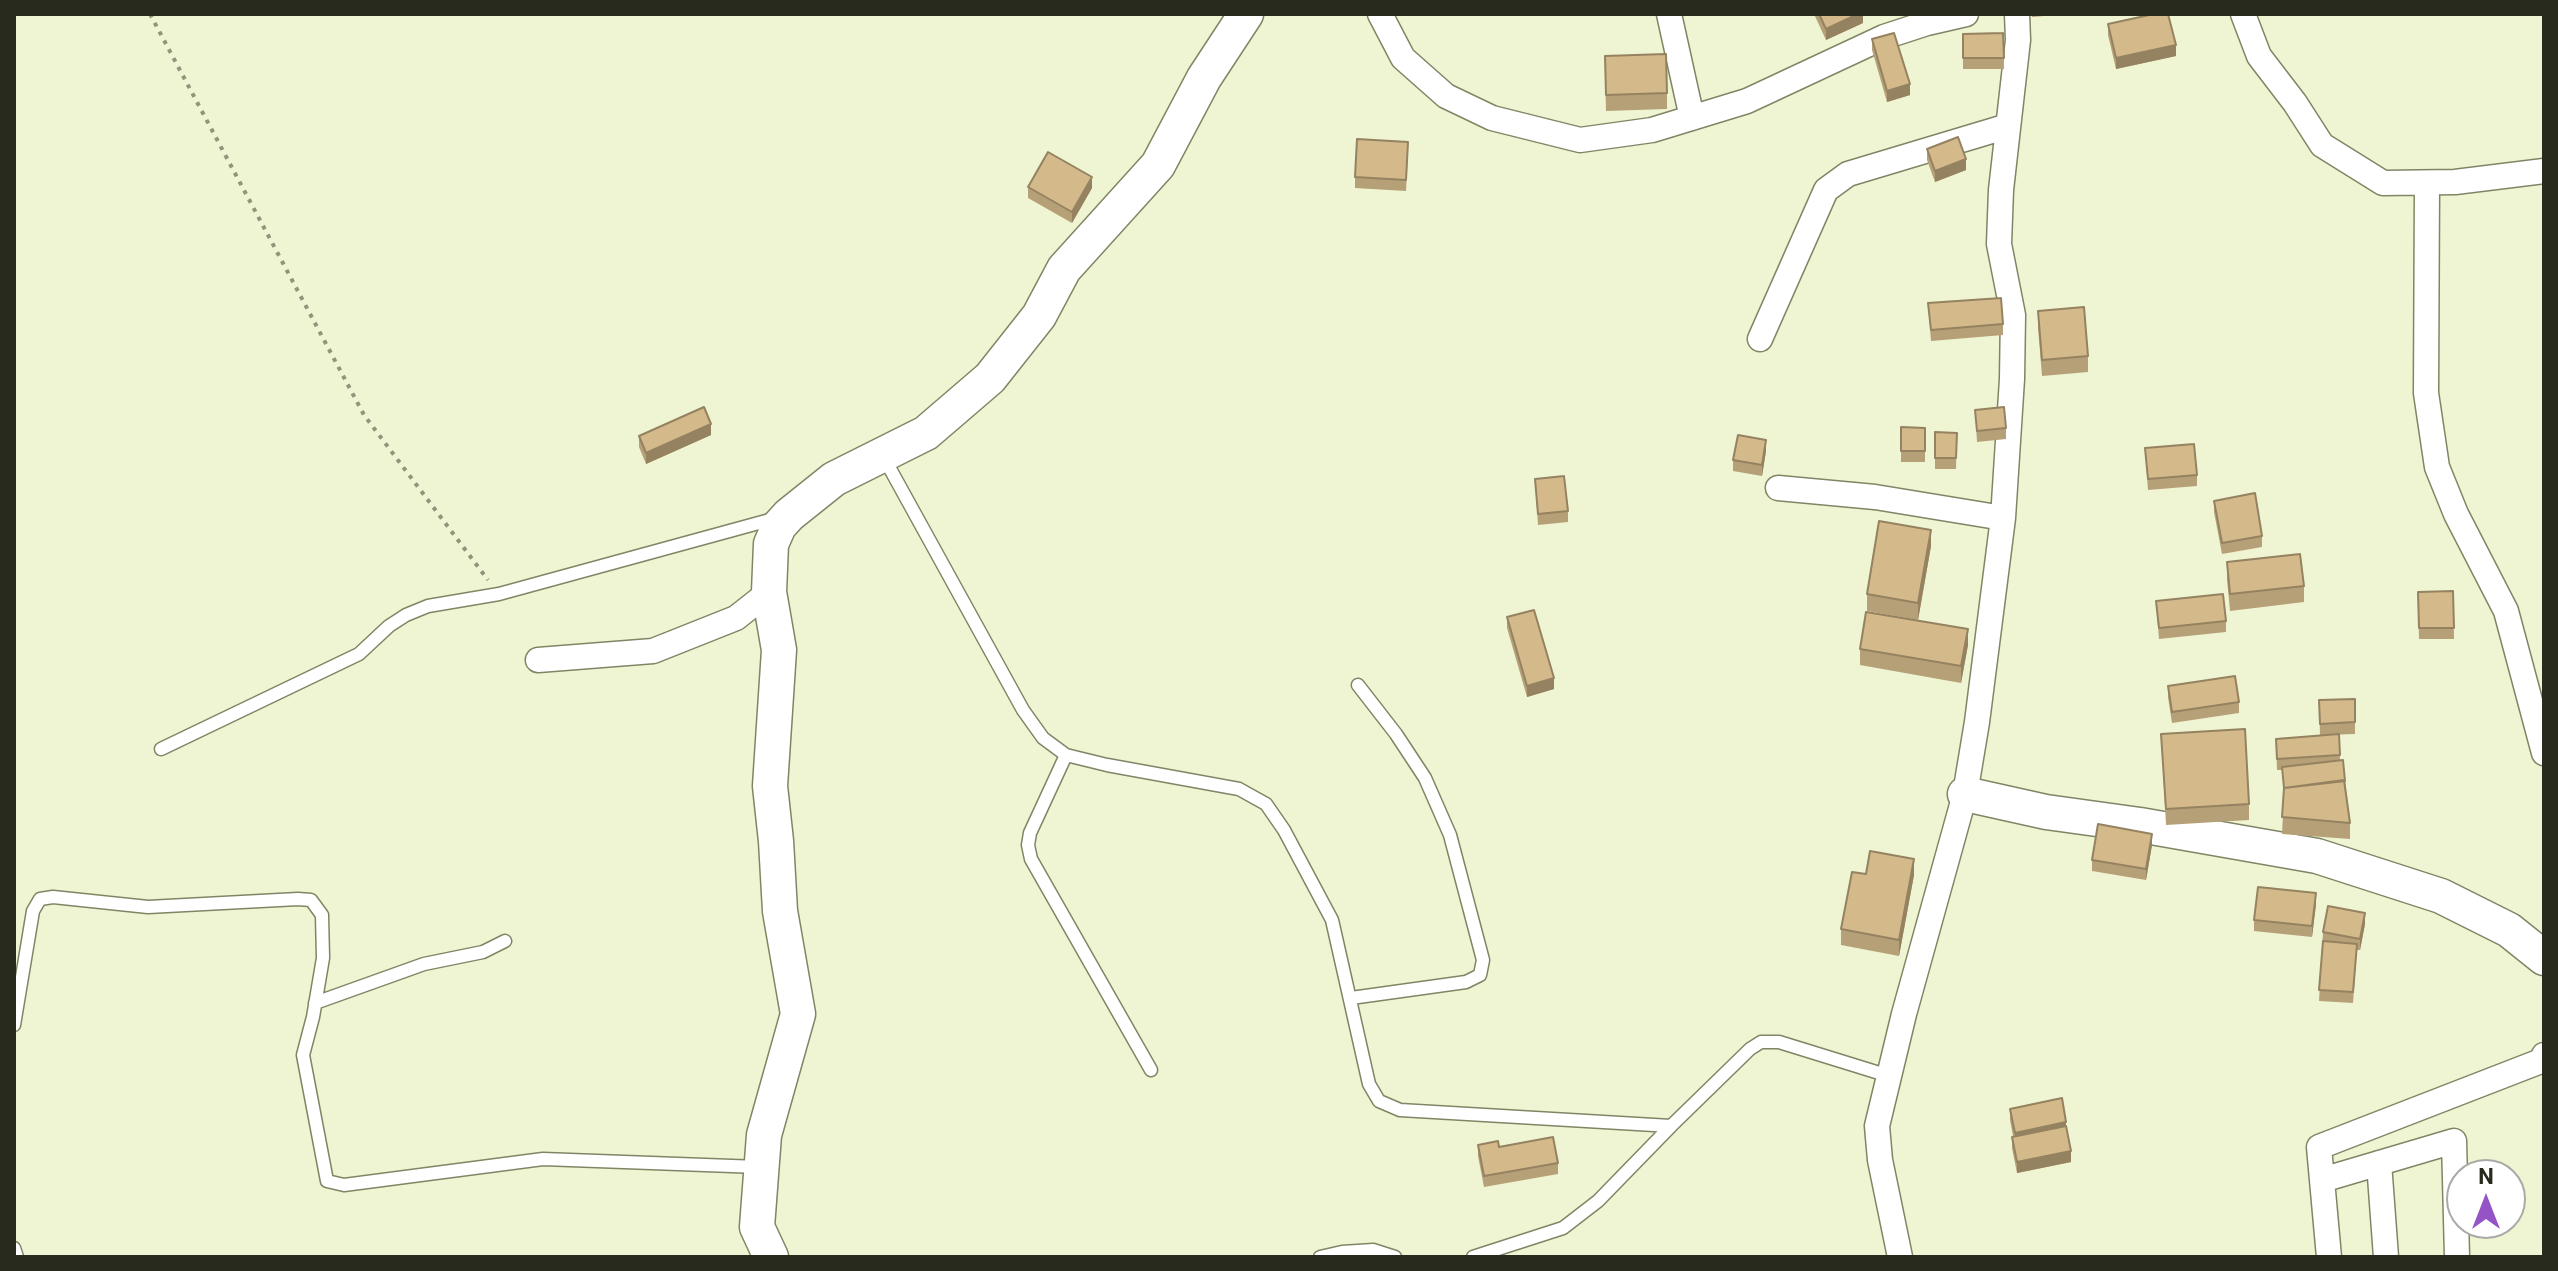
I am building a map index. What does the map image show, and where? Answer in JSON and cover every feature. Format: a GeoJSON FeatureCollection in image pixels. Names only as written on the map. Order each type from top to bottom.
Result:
{"type":"FeatureCollection","features":[{"type":"Feature","properties":{"kind":"street"},"geometry":{"type":"LineString","coordinates":[[771,1257],[757,1227],[764,1135],[798,1014],[780,911],[770,786],[779,650],[769,592],[771,544],[779,526],[789,515],[834,479],[926,433],[990,378],[1039,316],[1064,269],[1158,165],[1204,78],[1246,14]]}},
{"type":"Feature","properties":{"kind":"street"},"geometry":{"type":"LineString","coordinates":[[1380,14],[1403,58],[1446,96],[1492,118],[1580,140],[1652,130],[1747,101],[1884,37],[1966,14]]}},
{"type":"Feature","properties":{"kind":"street"},"geometry":{"type":"LineString","coordinates":[[1669,14],[1692,118]]}},
{"type":"Feature","properties":{"kind":"street"},"geometry":{"type":"LineString","coordinates":[[1900,1257],[1880,1160],[1877,1126],[1904,1014],[1965,794],[2003,518],[2013,315],[1999,244],[2001,190],[2018,40],[2017,14]]}},
{"type":"Feature","properties":{"kind":"street"},"geometry":{"type":"LineString","coordinates":[[2243,14],[2259,56],[2322,145],[2383,183],[2455,182],[2544,171]]}},
{"type":"Feature","properties":{"kind":"street"},"geometry":{"type":"LineString","coordinates":[[1760,339],[1826,190],[1848,174],[2008,126]]}},
{"type":"Feature","properties":{"kind":"street"},"geometry":{"type":"LineString","coordinates":[[2427,183],[2426,393],[2437,467],[2456,514],[2506,611],[2544,753]]}},
{"type":"Feature","properties":{"kind":"street"},"geometry":{"type":"LineString","coordinates":[[1778,488],[1875,497],[2003,518]]}},
{"type":"Feature","properties":{"kind":"street"},"geometry":{"type":"LineString","coordinates":[[538,660],[653,651],[736,618],[769,592]]}},
{"type":"Feature","properties":{"kind":"street"},"geometry":{"type":"LineString","coordinates":[[1965,794],[2046,812],[2317,856],[2441,896],[2509,930],[2544,958]]}},
{"type":"Feature","properties":{"kind":"street"},"geometry":{"type":"LineString","coordinates":[[2329,1257],[2319,1147],[2541,1061],[2544,1055]]}},
{"type":"Feature","properties":{"kind":"street"},"geometry":{"type":"LineString","coordinates":[[2322,1180],[2454,1141],[2457,1257]]}},
{"type":"Feature","properties":{"kind":"street"},"geometry":{"type":"LineString","coordinates":[[2379,1163],[2386,1257]]}},
{"type":"Feature","properties":{"kind":"lane"},"geometry":{"type":"LineString","coordinates":[[883,456],[1023,710],[1043,738],[1066,755],[1239,789],[1266,804],[1284,830],[1332,920],[1369,1084],[1379,1101],[1400,1110],[1671,1126]]}},
{"type":"Feature","properties":{"kind":"lane"},"geometry":{"type":"LineString","coordinates":[[161,749],[359,654],[389,626],[428,606],[499,594],[789,515]]}},
{"type":"Feature","properties":{"kind":"lane"},"geometry":{"type":"LineString","coordinates":[[1351,998],[1466,982],[1480,975],[1483,960],[1450,835],[1425,778],[1358,685]]}},
{"type":"Feature","properties":{"kind":"lane"},"geometry":{"type":"LineString","coordinates":[[1066,755],[1030,833],[1028,845],[1031,859],[1151,1070]]}},
{"type":"Feature","properties":{"kind":"lane"},"geometry":{"type":"LineString","coordinates":[[14,1025],[33,911],[40,899],[53,897],[148,907],[311,900],[322,915],[323,958],[303,1055],[327,1181],[344,1185],[543,1159],[761,1167]]}},
{"type":"Feature","properties":{"kind":"lane"},"geometry":{"type":"LineString","coordinates":[[315,1003],[424,964],[483,952],[505,941]]}},
{"type":"Feature","properties":{"kind":"lane"},"geometry":{"type":"LineString","coordinates":[[1473,1257],[1563,1228],[1598,1201],[1671,1126],[1761,1042],[1779,1042],[1889,1076]]}},
{"type":"Feature","properties":{"kind":"lane"},"geometry":{"type":"LineString","coordinates":[[14,1248],[17,1257]]}},
{"type":"Feature","properties":{"kind":"lane"},"geometry":{"type":"LineString","coordinates":[[1320,1257],[1373,1250],[1395,1257]]}},
{"type":"Feature","properties":{"kind":"path"},"geometry":{"type":"LineString","coordinates":[[150,14],[364,415],[499,594]]}},
{"type":"Feature","properties":{"kind":"building"},"geometry":{"type":"Polygon","coordinates":[[[1819,14],[1858,14],[1826,29],[1819,14]]]}},
{"type":"Feature","properties":{"kind":"building"},"geometry":{"type":"Polygon","coordinates":[[[2168,14],[2176,45],[2116,58],[2108,24],[2168,14]]]}},
{"type":"Feature","properties":{"kind":"building"},"geometry":{"type":"Polygon","coordinates":[[[1894,33],[1910,84],[1887,91],[1872,39],[1894,33]]]}},
{"type":"Feature","properties":{"kind":"building"},"geometry":{"type":"Polygon","coordinates":[[[2003,33],[2004,58],[1963,58],[1963,34],[2003,33]]]}},
{"type":"Feature","properties":{"kind":"building"},"geometry":{"type":"Polygon","coordinates":[[[1666,54],[1667,93],[1606,95],[1605,56],[1666,54]]]}},
{"type":"Feature","properties":{"kind":"building"},"geometry":{"type":"Polygon","coordinates":[[[1958,137],[1966,159],[1935,171],[1927,149],[1958,137]]]}},
{"type":"Feature","properties":{"kind":"building"},"geometry":{"type":"Polygon","coordinates":[[[1357,139],[1408,142],[1406,180],[1355,177],[1357,139]]]}},
{"type":"Feature","properties":{"kind":"building"},"geometry":{"type":"Polygon","coordinates":[[[1048,152],[1092,177],[1072,212],[1028,187],[1048,152]]]}},
{"type":"Feature","properties":{"kind":"building"},"geometry":{"type":"Polygon","coordinates":[[[2001,298],[2003,324],[1931,330],[1928,303],[2001,298]]]}},
{"type":"Feature","properties":{"kind":"building"},"geometry":{"type":"Polygon","coordinates":[[[2084,307],[2088,356],[2042,360],[2038,311],[2084,307]]]}},
{"type":"Feature","properties":{"kind":"building"},"geometry":{"type":"Polygon","coordinates":[[[704,407],[711,424],[646,453],[639,436],[704,407]]]}},
{"type":"Feature","properties":{"kind":"building"},"geometry":{"type":"Polygon","coordinates":[[[2004,407],[2006,428],[1977,431],[1975,410],[2004,407]]]}},
{"type":"Feature","properties":{"kind":"building"},"geometry":{"type":"Polygon","coordinates":[[[1901,427],[1925,428],[1925,451],[1901,451],[1901,427]]]}},
{"type":"Feature","properties":{"kind":"building"},"geometry":{"type":"Polygon","coordinates":[[[1935,432],[1957,433],[1956,458],[1935,458],[1935,432]]]}},
{"type":"Feature","properties":{"kind":"building"},"geometry":{"type":"Polygon","coordinates":[[[1738,435],[1766,440],[1762,465],[1733,460],[1738,435]]]}},
{"type":"Feature","properties":{"kind":"building"},"geometry":{"type":"Polygon","coordinates":[[[2194,444],[2197,475],[2148,479],[2145,448],[2194,444]]]}},
{"type":"Feature","properties":{"kind":"building"},"geometry":{"type":"Polygon","coordinates":[[[1564,476],[1568,511],[1538,514],[1535,479],[1564,476]]]}},
{"type":"Feature","properties":{"kind":"building"},"geometry":{"type":"Polygon","coordinates":[[[2255,493],[2262,536],[2222,543],[2214,501],[2255,493]]]}},
{"type":"Feature","properties":{"kind":"building"},"geometry":{"type":"Polygon","coordinates":[[[1879,521],[1931,530],[1918,603],[1867,594],[1879,521]]]}},
{"type":"Feature","properties":{"kind":"building"},"geometry":{"type":"Polygon","coordinates":[[[2300,554],[2304,586],[2230,594],[2227,562],[2300,554]]]}},
{"type":"Feature","properties":{"kind":"building"},"geometry":{"type":"Polygon","coordinates":[[[2453,591],[2454,628],[2419,628],[2418,592],[2453,591]]]}},
{"type":"Feature","properties":{"kind":"building"},"geometry":{"type":"Polygon","coordinates":[[[2223,594],[2226,621],[2159,628],[2156,601],[2223,594]]]}},
{"type":"Feature","properties":{"kind":"building"},"geometry":{"type":"Polygon","coordinates":[[[1534,610],[1554,678],[1527,686],[1507,617],[1534,610]]]}},
{"type":"Feature","properties":{"kind":"building"},"geometry":{"type":"Polygon","coordinates":[[[1866,612],[1968,629],[1961,666],[1860,649],[1866,612]]]}},
{"type":"Feature","properties":{"kind":"building"},"geometry":{"type":"Polygon","coordinates":[[[2235,676],[2239,702],[2172,712],[2168,686],[2235,676]]]}},
{"type":"Feature","properties":{"kind":"building"},"geometry":{"type":"Polygon","coordinates":[[[2355,699],[2355,722],[2320,724],[2319,700],[2355,699]]]}},
{"type":"Feature","properties":{"kind":"building"},"geometry":{"type":"Polygon","coordinates":[[[2245,729],[2249,804],[2166,809],[2161,734],[2245,729]]]}},
{"type":"Feature","properties":{"kind":"building"},"geometry":{"type":"Polygon","coordinates":[[[2339,734],[2340,755],[2277,759],[2276,739],[2339,734]]]}},
{"type":"Feature","properties":{"kind":"building"},"geometry":{"type":"Polygon","coordinates":[[[2343,760],[2345,781],[2284,788],[2282,767],[2343,760]]]}},
{"type":"Feature","properties":{"kind":"building"},"geometry":{"type":"Polygon","coordinates":[[[2344,780],[2350,823],[2282,817],[2284,788],[2344,780]]]}},
{"type":"Feature","properties":{"kind":"building"},"geometry":{"type":"Polygon","coordinates":[[[2098,824],[2152,834],[2146,869],[2092,860],[2098,824]]]}},
{"type":"Feature","properties":{"kind":"building"},"geometry":{"type":"Polygon","coordinates":[[[1870,851],[1914,859],[1899,940],[1841,929],[1852,872],[1866,874],[1870,851]]]}},
{"type":"Feature","properties":{"kind":"building"},"geometry":{"type":"Polygon","coordinates":[[[2258,887],[2316,893],[2312,926],[2254,920],[2258,887]]]}},
{"type":"Feature","properties":{"kind":"building"},"geometry":{"type":"Polygon","coordinates":[[[2328,906],[2365,913],[2360,939],[2323,932],[2328,906]]]}},
{"type":"Feature","properties":{"kind":"building"},"geometry":{"type":"Polygon","coordinates":[[[2323,941],[2357,944],[2353,992],[2319,990],[2323,941]]]}},
{"type":"Feature","properties":{"kind":"building"},"geometry":{"type":"Polygon","coordinates":[[[2062,1098],[2066,1122],[2015,1133],[2010,1109],[2062,1098]]]}},
{"type":"Feature","properties":{"kind":"building"},"geometry":{"type":"Polygon","coordinates":[[[2066,1126],[2071,1151],[2017,1162],[2012,1137],[2066,1126]]]}},
{"type":"Feature","properties":{"kind":"building"},"geometry":{"type":"Polygon","coordinates":[[[1553,1137],[1558,1163],[1484,1176],[1478,1145],[1498,1141],[1499,1147],[1553,1137]]]}}]}
